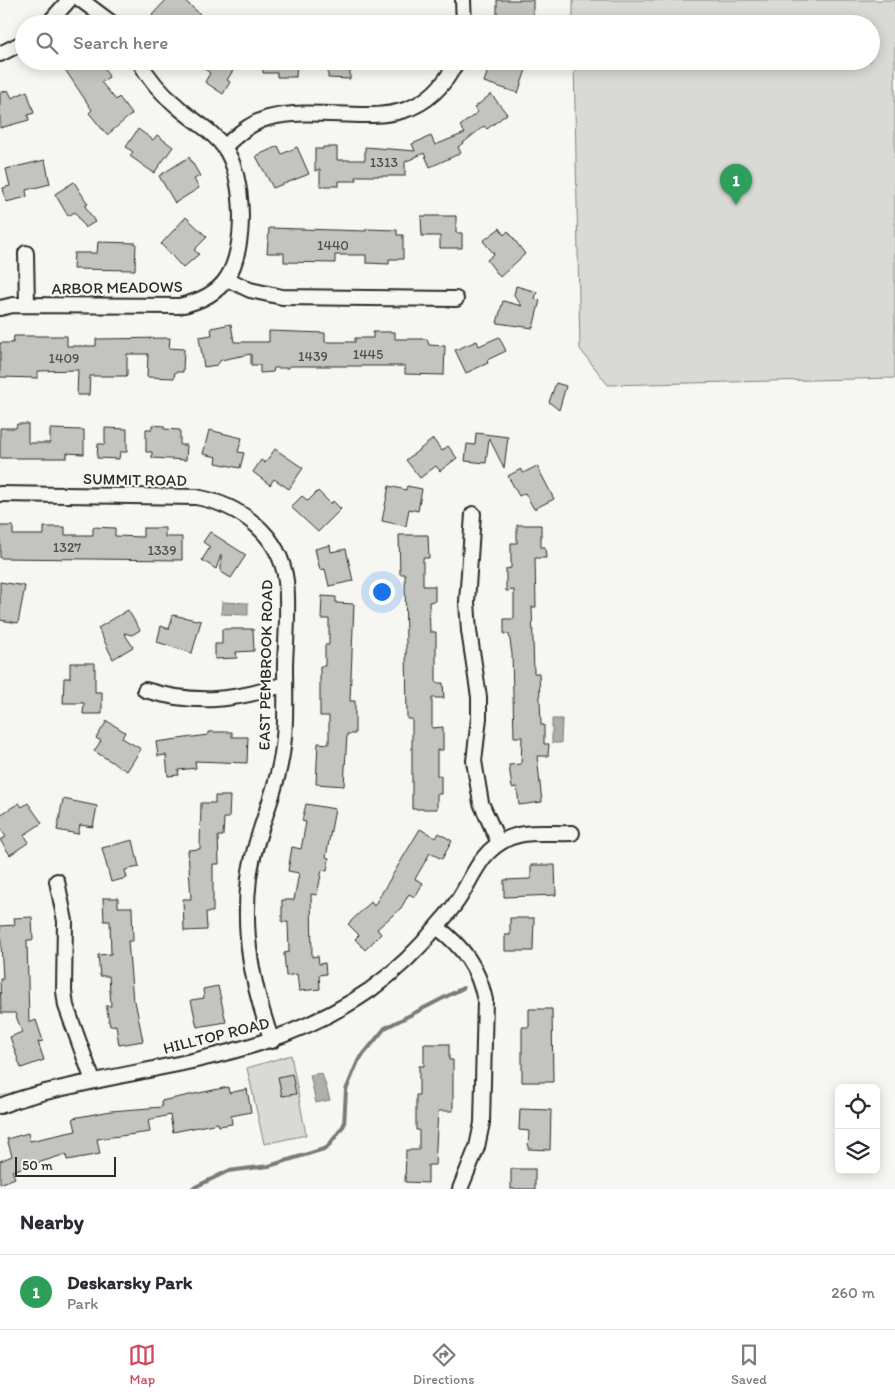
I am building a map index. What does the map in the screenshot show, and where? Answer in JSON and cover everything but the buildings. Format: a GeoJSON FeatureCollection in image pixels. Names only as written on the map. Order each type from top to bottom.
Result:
{"type":"FeatureCollection","features":[{"type":"Feature","properties":{"kind":"street"},"geometry":{"type":"LineString","coordinates":[[56,15],[69,0]]}},
{"type":"Feature","properties":{"kind":"street"},"geometry":{"type":"LineString","coordinates":[[81,0],[101,15]]}},
{"type":"Feature","properties":{"kind":"street"},"geometry":{"type":"LineString","coordinates":[[463,0],[464,15]]}},
{"type":"Feature","properties":{"kind":"street"},"geometry":{"type":"LineString","coordinates":[[0,54],[15,46]]}},
{"type":"Feature","properties":{"kind":"street"},"geometry":{"type":"LineString","coordinates":[[143,70],[163,94],[211,132],[224,147],[237,176],[240,194],[237,254],[227,279],[250,290],[282,297],[456,299]]}},
{"type":"Feature","properties":{"kind":"street"},"geometry":{"type":"LineString","coordinates":[[224,147],[252,124],[282,115],[381,116],[399,113],[429,98],[452,70]]}},
{"type":"Feature","properties":{"kind":"street"},"geometry":{"type":"LineString","coordinates":[[26,253],[27,305]]}},
{"type":"Feature","properties":{"kind":"street","name":"ARBOR MEADOWS"},"geometry":{"type":"LineString","coordinates":[[0,308],[27,305],[179,306],[194,303],[208,296],[227,279]]}},
{"type":"Feature","properties":{"kind":"street","name":"SUMMIT ROAD"},"geometry":{"type":"LineString","coordinates":[[0,494],[196,497],[214,500],[232,507],[261,529]]}},
{"type":"Feature","properties":{"kind":"street"},"geometry":{"type":"LineString","coordinates":[[473,514],[468,602],[471,649],[479,697],[479,718],[474,760],[481,803],[499,843]]}},
{"type":"Feature","properties":{"kind":"street","name":"EAST PEMBROOK ROAD"},"geometry":{"type":"LineString","coordinates":[[261,529],[276,552],[286,581],[284,736],[281,763],[255,848],[247,912],[252,973],[260,1006],[272,1041]]}},
{"type":"Feature","properties":{"kind":"street"},"geometry":{"type":"LineString","coordinates":[[145,690],[185,699],[209,701],[255,694],[285,684]]}},
{"type":"Feature","properties":{"kind":"street","name":"HILLTOP ROAD"},"geometry":{"type":"LineString","coordinates":[[0,1106],[41,1092],[272,1041],[307,1027],[340,1010],[394,970],[437,927],[462,893],[476,865],[499,843],[526,833],[572,833]]}},
{"type":"Feature","properties":{"kind":"street"},"geometry":{"type":"LineString","coordinates":[[57,881],[65,920],[64,991],[66,1006],[94,1081]]}},
{"type":"Feature","properties":{"kind":"street"},"geometry":{"type":"LineString","coordinates":[[437,927],[452,939],[468,957],[478,976],[484,1000],[482,1123],[477,1147],[460,1189]]}},
{"type":"Feature","properties":{"kind":"shaded area"},"geometry":{"type":"Polygon","coordinates":[[[573,0],[895,0],[895,378],[608,385],[580,349],[574,70],[880,70],[880,15],[573,15],[573,0]]]}},
{"type":"Feature","properties":{"kind":"shaded area"},"geometry":{"type":"Polygon","coordinates":[[[222,602],[248,603],[248,615],[221,614],[222,602]]]}},
{"type":"Feature","properties":{"kind":"shaded area"},"geometry":{"type":"Polygon","coordinates":[[[552,719],[562,719],[561,743],[552,743],[552,719]]]}},
{"type":"Feature","properties":{"kind":"shaded area"},"geometry":{"type":"Polygon","coordinates":[[[291,1055],[306,1135],[264,1144],[247,1068],[291,1055]]]}},
{"type":"Feature","properties":{"kind":"shaded area"},"geometry":{"type":"Polygon","coordinates":[[[322,1073],[330,1100],[316,1103],[310,1075],[322,1073]]]}},
{"type":"Feature","properties":{"kind":"waterway"},"geometry":{"type":"LineString","coordinates":[[191,1189],[228,1171],[269,1166],[327,1148],[344,1125],[346,1090],[358,1061],[385,1028],[463,988]]}},
{"type":"Feature","properties":{"kind":"place","name":"Deskarsky Park"},"geometry":{"type":"Point","coordinates":[736,205]}}]}
